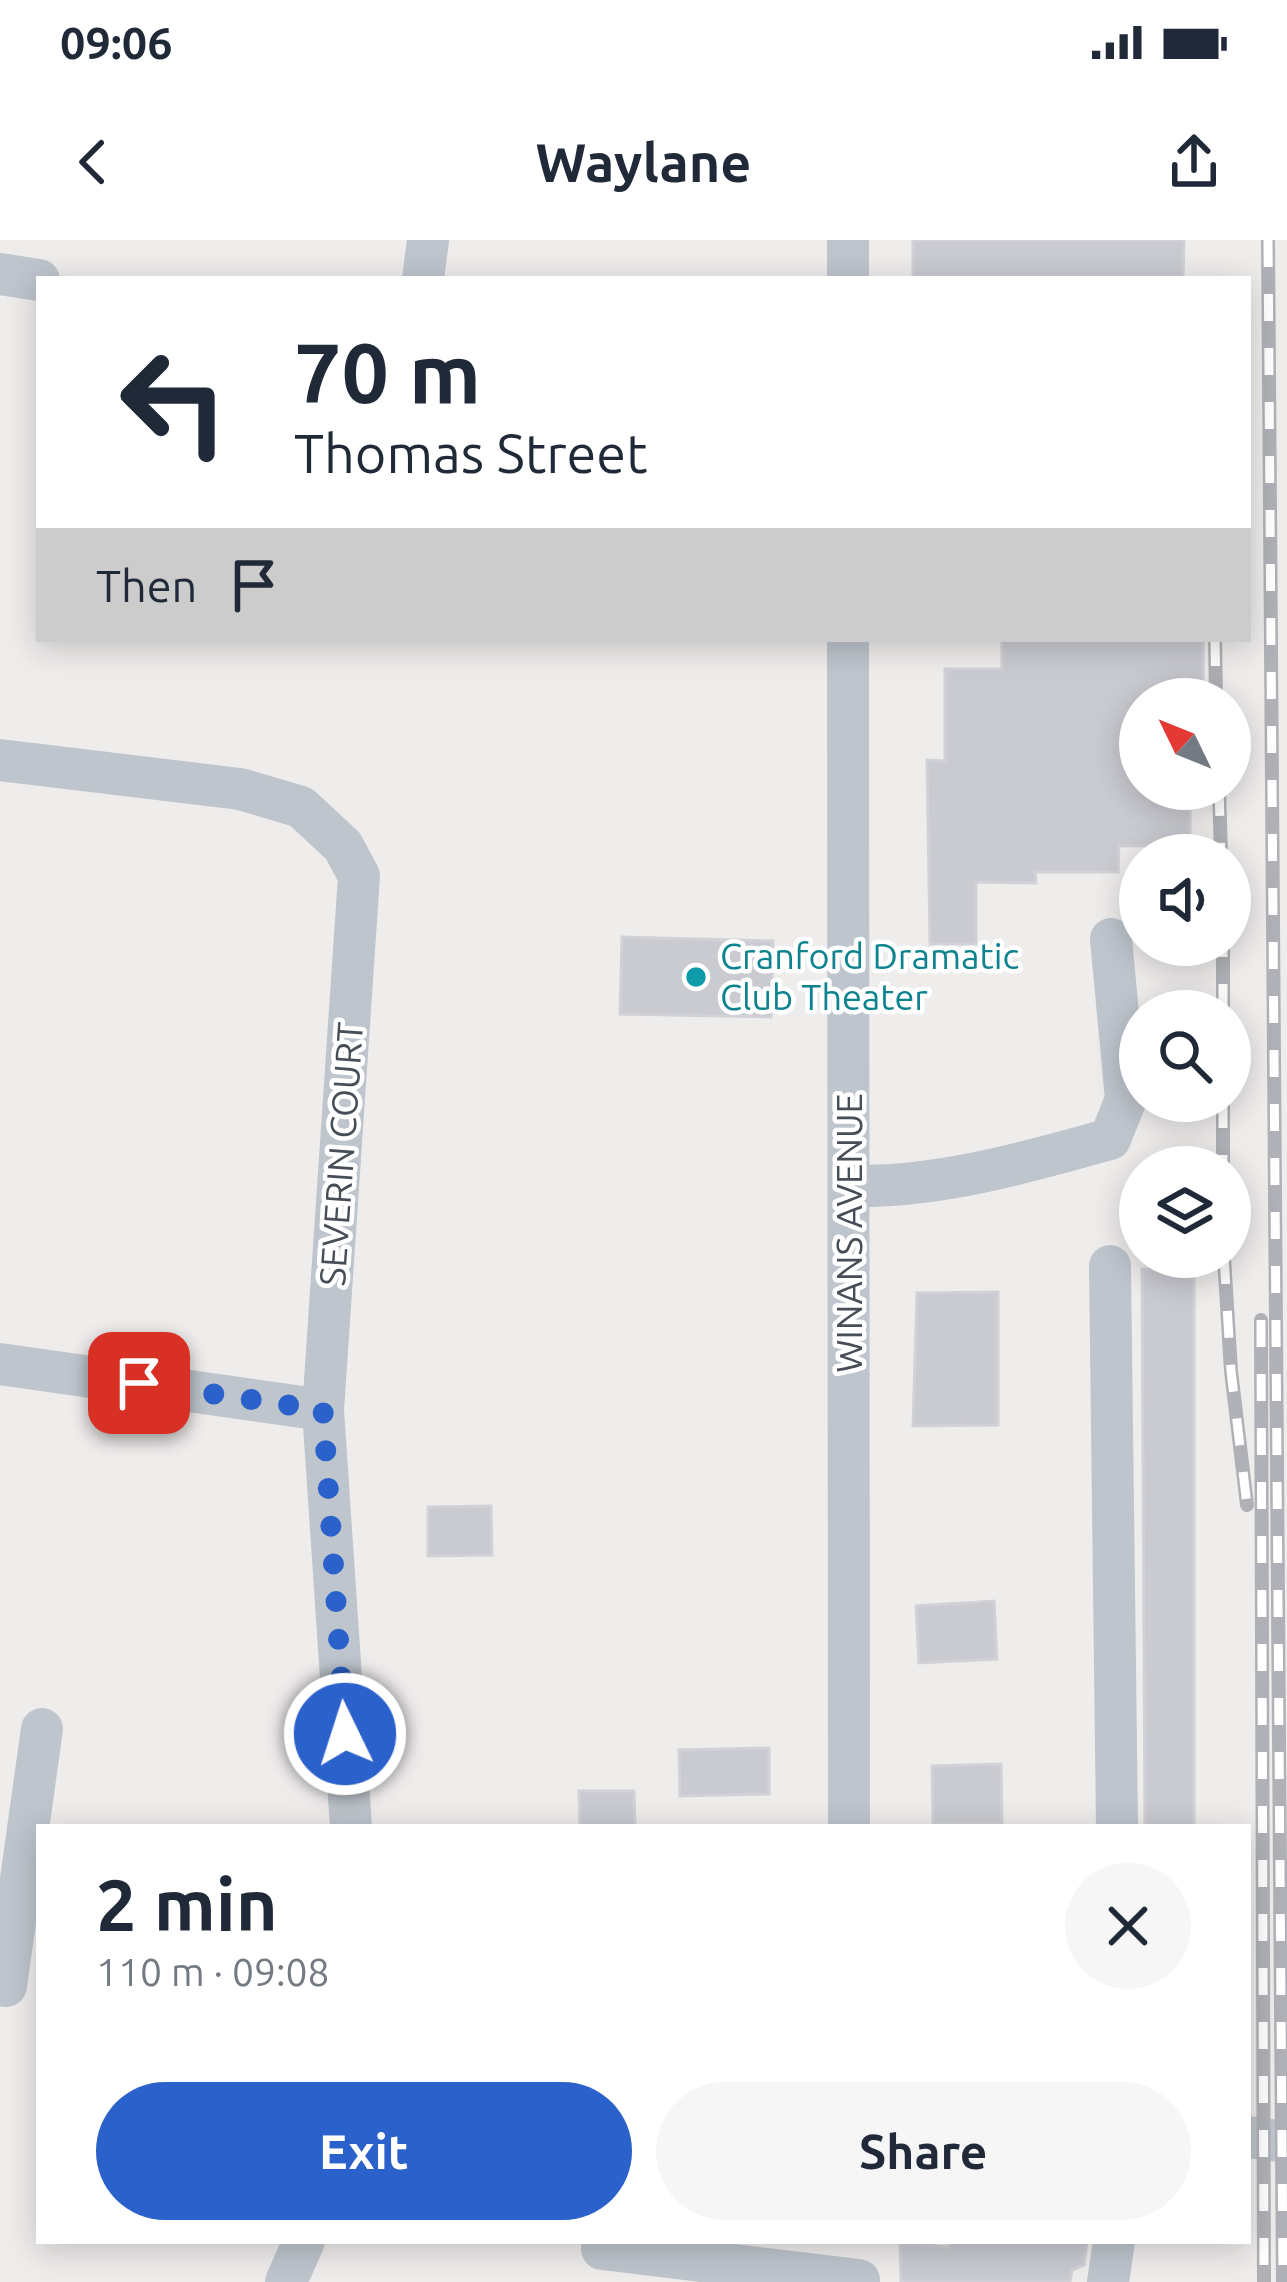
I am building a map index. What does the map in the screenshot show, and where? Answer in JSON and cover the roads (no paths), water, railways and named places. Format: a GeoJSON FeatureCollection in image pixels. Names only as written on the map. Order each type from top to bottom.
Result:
{"type":"FeatureCollection","features":[{"type":"Feature","properties":{"kind":"street"},"geometry":{"type":"LineString","coordinates":[[423,276],[428,240]]}},
{"type":"Feature","properties":{"kind":"street"},"geometry":{"type":"LineString","coordinates":[[848,240],[848,276]]}},
{"type":"Feature","properties":{"kind":"street"},"geometry":{"type":"LineString","coordinates":[[0,274],[36,280]]}},
{"type":"Feature","properties":{"kind":"street","name":"WINANS AVENUE"},"geometry":{"type":"LineString","coordinates":[[848,642],[849,1824]]}},
{"type":"Feature","properties":{"kind":"street","name":"SEVERIN COURT"},"geometry":{"type":"LineString","coordinates":[[0,760],[240,789],[302,807],[343,846],[359,876],[323,1410],[351,1824]]}},
{"type":"Feature","properties":{"kind":"street"},"geometry":{"type":"LineString","coordinates":[[849,1186],[887,1186],[1012,1166],[1110,1139],[1126,1099],[1111,939]]}},
{"type":"Feature","properties":{"kind":"street"},"geometry":{"type":"LineString","coordinates":[[1110,1266],[1117,1824]]}},
{"type":"Feature","properties":{"kind":"street"},"geometry":{"type":"LineString","coordinates":[[0,1364],[323,1410]]}},
{"type":"Feature","properties":{"kind":"street"},"geometry":{"type":"LineString","coordinates":[[15,1988],[42,1729]]}},
{"type":"Feature","properties":{"kind":"street"},"geometry":{"type":"LineString","coordinates":[[1251,2137],[1287,2142]]}},
{"type":"Feature","properties":{"kind":"street"},"geometry":{"type":"LineString","coordinates":[[286,2282],[303,2244]]}},
{"type":"Feature","properties":{"kind":"street"},"geometry":{"type":"LineString","coordinates":[[1108,2282],[1114,2244]]}},
{"type":"Feature","properties":{"kind":"street"},"geometry":{"type":"LineString","coordinates":[[602,2249],[858,2268]]}},
{"type":"Feature","properties":{"kind":"railway"},"geometry":{"type":"LineString","coordinates":[[1268,240],[1283,2282]]}},
{"type":"Feature","properties":{"kind":"railway"},"geometry":{"type":"LineString","coordinates":[[1215,642],[1216,678]]}},
{"type":"Feature","properties":{"kind":"railway"},"geometry":{"type":"LineString","coordinates":[[1220,810],[1220,834]]}},
{"type":"Feature","properties":{"kind":"railway"},"geometry":{"type":"LineString","coordinates":[[1223,966],[1223,990]]}},
{"type":"Feature","properties":{"kind":"railway"},"geometry":{"type":"LineString","coordinates":[[1223,1122],[1223,1146]]}},
{"type":"Feature","properties":{"kind":"railway"},"geometry":{"type":"LineString","coordinates":[[1225,1278],[1247,1505]]}},
{"type":"Feature","properties":{"kind":"railway"},"geometry":{"type":"LineString","coordinates":[[1261,1320],[1264,2282]]}},
{"type":"Feature","properties":{"kind":"place","name":"Cranford Dramatic Club Theater"},"geometry":{"type":"Point","coordinates":[696,977]}}]}
